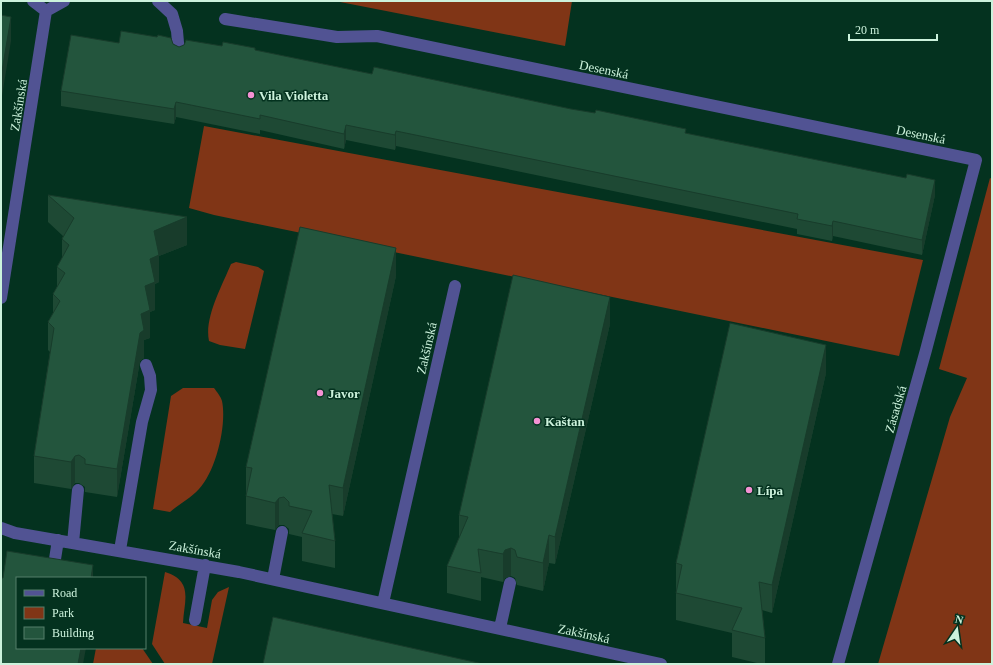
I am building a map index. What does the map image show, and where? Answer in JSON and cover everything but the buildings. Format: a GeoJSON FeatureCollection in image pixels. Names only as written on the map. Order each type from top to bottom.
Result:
{"type":"FeatureCollection","features":[{"type":"Feature","properties":{"kind":"street"},"geometry":{"type":"LineString","coordinates":[[33,1],[46,11],[64,1]]}},
{"type":"Feature","properties":{"kind":"street"},"geometry":{"type":"LineString","coordinates":[[158,1],[172,14],[177,31],[179,54]]}},
{"type":"Feature","properties":{"kind":"street","name":"Zakšínská"},"geometry":{"type":"LineString","coordinates":[[1,298],[46,11]]}},
{"type":"Feature","properties":{"kind":"street","name":"Desenská"},"geometry":{"type":"LineString","coordinates":[[225,19],[337,37],[377,36],[976,160]]}},
{"type":"Feature","properties":{"kind":"street","name":"Zásadská"},"geometry":{"type":"LineString","coordinates":[[838,664],[926,350],[976,160]]}},
{"type":"Feature","properties":{"kind":"street","name":"Zakšínská"},"geometry":{"type":"LineString","coordinates":[[383,603],[455,286]]}},
{"type":"Feature","properties":{"kind":"street"},"geometry":{"type":"LineString","coordinates":[[120,550],[142,422],[151,390],[150,376],[146,365]]}},
{"type":"Feature","properties":{"kind":"street"},"geometry":{"type":"LineString","coordinates":[[72,543],[78,490]]}},
{"type":"Feature","properties":{"kind":"street","name":"Zakšínská"},"geometry":{"type":"LineString","coordinates":[[1,528],[15,533],[205,565],[273,579],[661,664]]}},
{"type":"Feature","properties":{"kind":"street"},"geometry":{"type":"LineString","coordinates":[[273,579],[282,532]]}},
{"type":"Feature","properties":{"kind":"street"},"geometry":{"type":"LineString","coordinates":[[52,577],[58,540]]}},
{"type":"Feature","properties":{"kind":"street"},"geometry":{"type":"LineString","coordinates":[[195,620],[205,565]]}},
{"type":"Feature","properties":{"kind":"street"},"geometry":{"type":"LineString","coordinates":[[500,628],[510,583]]}},
{"type":"Feature","properties":{"kind":"green space"},"geometry":{"type":"Polygon","coordinates":[[[335,1],[572,1],[565,46],[335,1]]]}},
{"type":"Feature","properties":{"kind":"green space"},"geometry":{"type":"Polygon","coordinates":[[[204,126],[923,260],[899,356],[214,215],[189,208],[204,126]]]}},
{"type":"Feature","properties":{"kind":"green space"},"geometry":{"type":"Polygon","coordinates":[[[990,178],[992,179],[992,664],[878,664],[950,417],[967,378],[939,369],[990,178]]]}},
{"type":"Feature","properties":{"kind":"green space"},"geometry":{"type":"Polygon","coordinates":[[[236,262],[258,267],[264,271],[245,349],[220,345],[209,341],[208,332],[211,312],[215,302],[231,264],[236,262]]]}},
{"type":"Feature","properties":{"kind":"green space"},"geometry":{"type":"Polygon","coordinates":[[[183,388],[214,388],[222,401],[223,422],[219,447],[215,460],[205,481],[196,492],[170,512],[153,509],[171,396],[183,388]]]}},
{"type":"Feature","properties":{"kind":"green space"},"geometry":{"type":"Polygon","coordinates":[[[165,572],[174,576],[184,586],[185,600],[183,623],[207,628],[212,600],[218,592],[229,587],[212,664],[165,664],[152,644],[165,572]]]}},
{"type":"Feature","properties":{"kind":"green space"},"geometry":{"type":"Polygon","coordinates":[[[96,649],[143,649],[153,664],[93,664],[96,649]]]}},
{"type":"Feature","properties":{"kind":"place","name":"Vila Violetta"},"geometry":{"type":"Point","coordinates":[251,95]}},
{"type":"Feature","properties":{"kind":"place","name":"Javor"},"geometry":{"type":"Point","coordinates":[320,393]}},
{"type":"Feature","properties":{"kind":"place","name":"Kaštan"},"geometry":{"type":"Point","coordinates":[537,421]}},
{"type":"Feature","properties":{"kind":"place","name":"Lípa"},"geometry":{"type":"Point","coordinates":[749,490]}}]}
